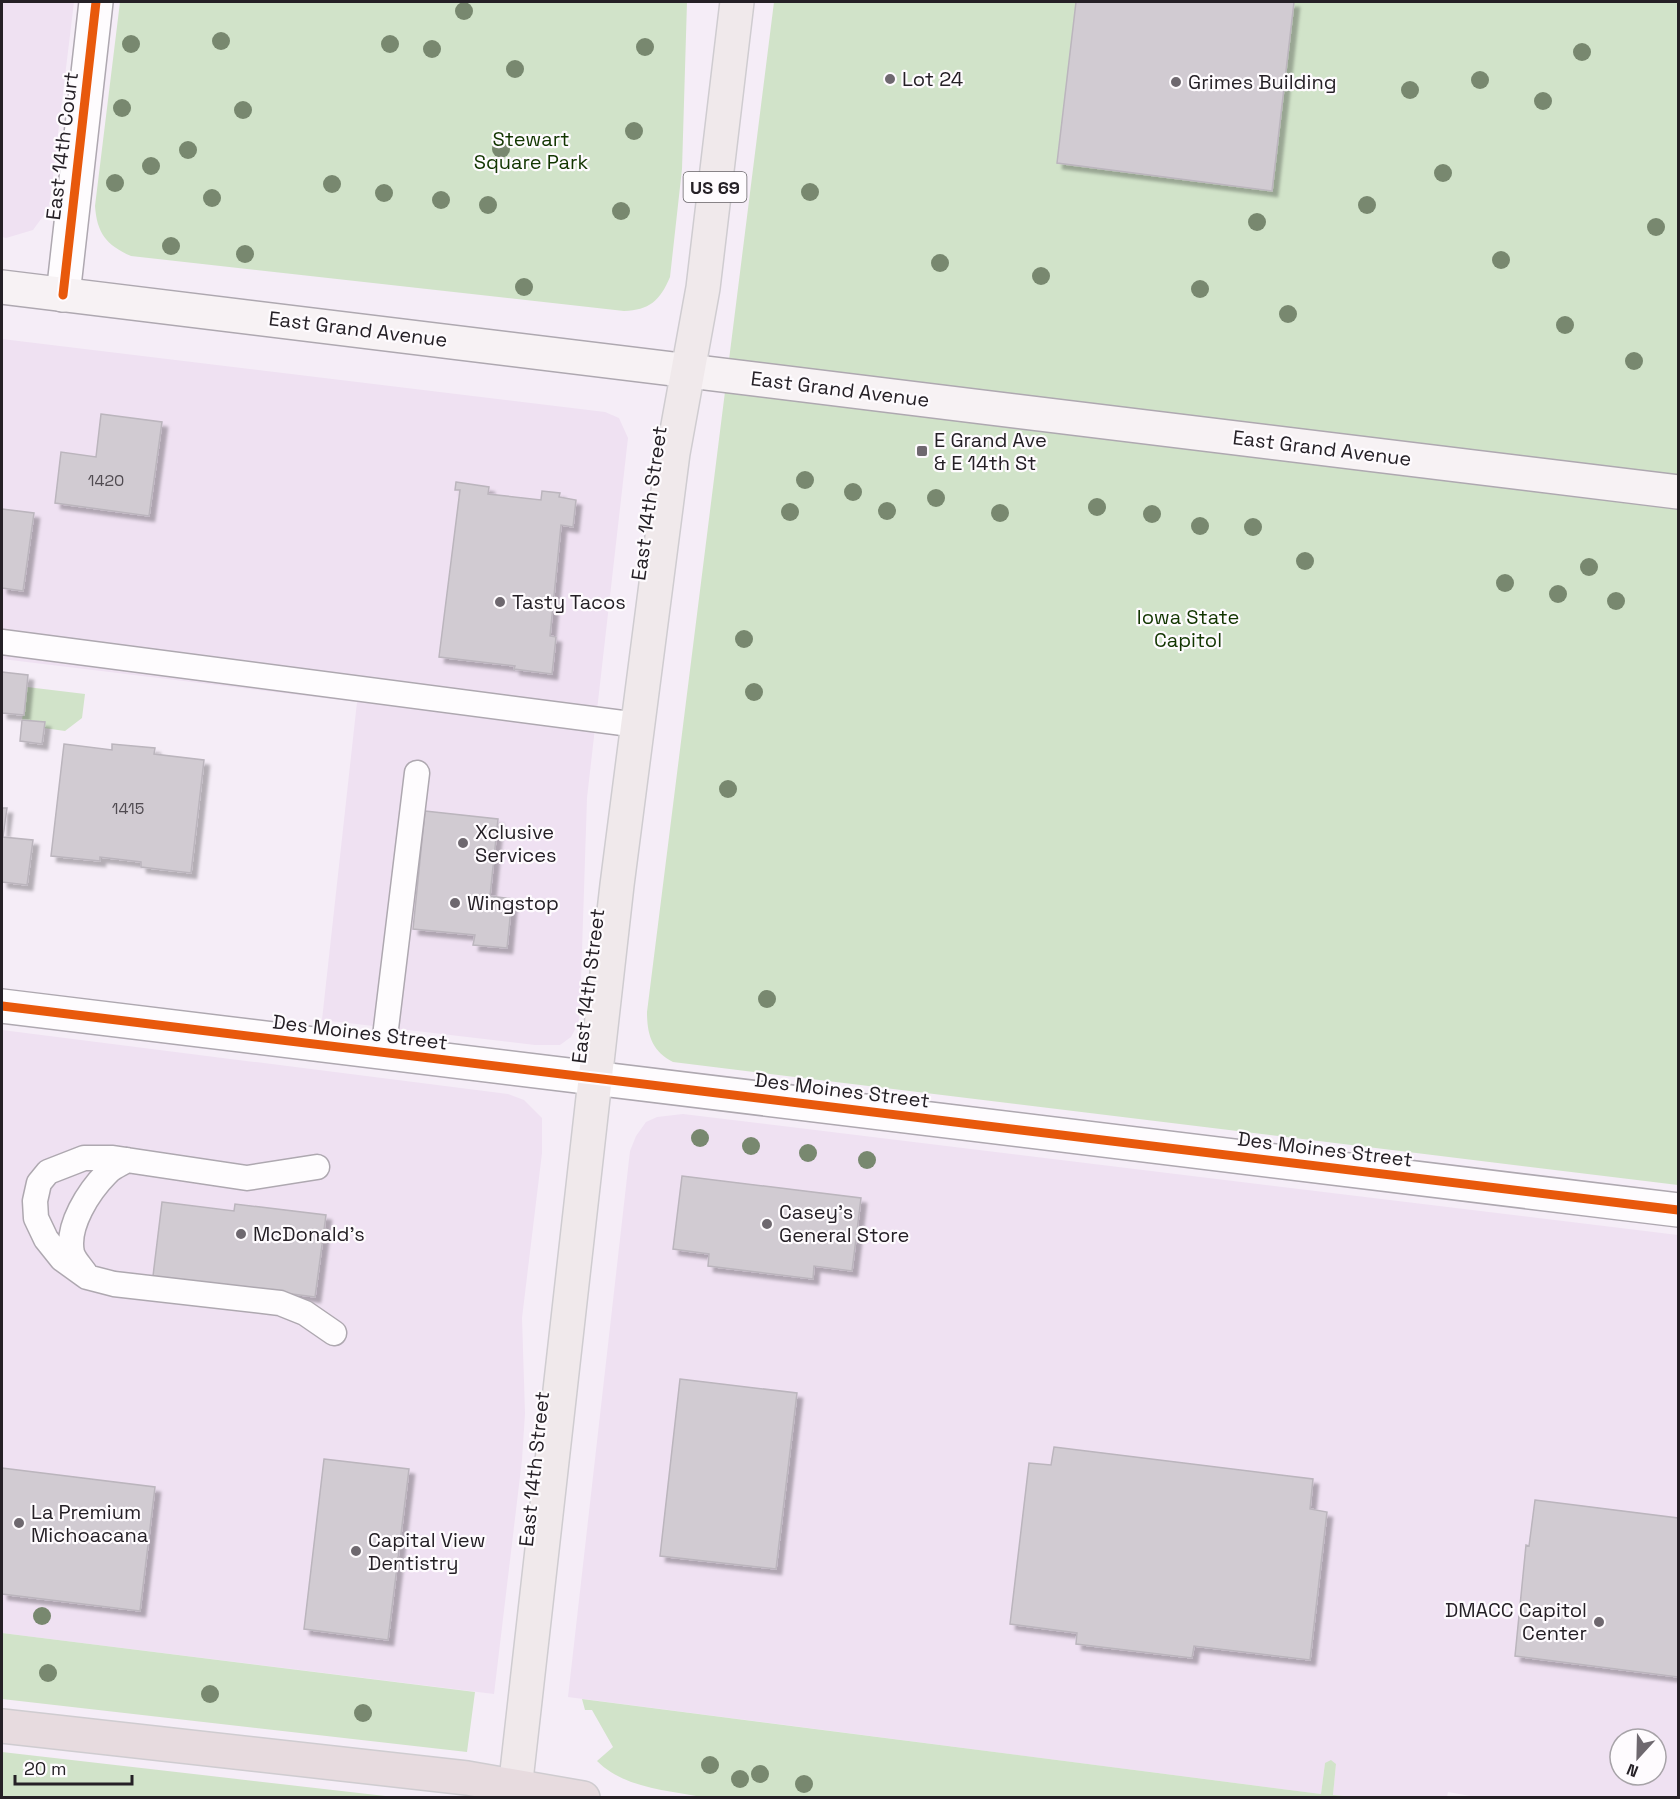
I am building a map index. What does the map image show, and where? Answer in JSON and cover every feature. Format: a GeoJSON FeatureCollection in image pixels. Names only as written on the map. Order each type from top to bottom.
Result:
{"type":"FeatureCollection","features":[{"type":"Feature","properties":{"kind":"highway"},"geometry":{"type":"LineString","coordinates":[[2,1726],[515,1791],[584,1797]]}},
{"type":"Feature","properties":{"kind":"main road","name":"East 14th Street"},"geometry":{"type":"LineString","coordinates":[[515,1791],[595,1078],[638,725],[673,453],[703,288],[737,2]]}},
{"type":"Feature","properties":{"kind":"main road","name":"East Grand Avenue"},"geometry":{"type":"LineString","coordinates":[[2,287],[1678,492]]}},
{"type":"Feature","properties":{"kind":"street","name":"East 14th Court"},"geometry":{"type":"LineString","coordinates":[[63,295],[96,2]]}},
{"type":"Feature","properties":{"kind":"street","name":"Des Moines Street"},"geometry":{"type":"LineString","coordinates":[[2,1006],[1678,1210]]}},
{"type":"Feature","properties":{"kind":"lane"},"geometry":{"type":"LineString","coordinates":[[2,642],[638,725]]}},
{"type":"Feature","properties":{"kind":"lane"},"geometry":{"type":"LineString","coordinates":[[383,1053],[417,773]]}},
{"type":"Feature","properties":{"kind":"lane"},"geometry":{"type":"LineString","coordinates":[[317,1167],[247,1178],[127,1160],[84,1158],[48,1172],[39,1184],[35,1201],[36,1218],[46,1239],[62,1259],[87,1277],[114,1284],[280,1304],[305,1313],[334,1333]]}},
{"type":"Feature","properties":{"kind":"lane"},"geometry":{"type":"LineString","coordinates":[[87,1277],[72,1255],[71,1235],[92,1191],[108,1171],[127,1160]]}},
{"type":"Feature","properties":{"kind":"shaded area"},"geometry":{"type":"Polygon","coordinates":[[[2,2],[74,2],[49,208],[33,230],[6,238],[2,237],[2,2]]]}},
{"type":"Feature","properties":{"kind":"shaded area"},"geometry":{"type":"Polygon","coordinates":[[[2,339],[605,412],[619,418],[628,438],[587,798],[580,1012],[578,1024],[571,1037],[560,1045],[535,1045],[322,1020],[357,702],[2,659],[2,339]]]}},
{"type":"Feature","properties":{"kind":"shaded area"},"geometry":{"type":"Polygon","coordinates":[[[2,1030],[508,1094],[524,1100],[542,1118],[542,1153],[522,1318],[525,1413],[522,1460],[494,1694],[2,1633],[2,1030]]]}},
{"type":"Feature","properties":{"kind":"shaded area"},"geometry":{"type":"Polygon","coordinates":[[[683,1114],[1678,1235],[1678,1797],[1476,1797],[1448,1792],[1447,1797],[1333,1795],[1336,1764],[1325,1763],[1321,1794],[568,1697],[630,1151],[636,1136],[646,1122],[657,1117],[683,1114]]]}},
{"type":"Feature","properties":{"kind":"green space","name":"Stewart Square Park"},"geometry":{"type":"Polygon","coordinates":[[[120,2],[687,2],[682,169],[670,277],[666,285],[653,303],[640,309],[624,311],[131,256],[122,252],[104,237],[98,224],[95,206],[120,2]]]}},
{"type":"Feature","properties":{"kind":"green space","name":"Iowa State Capitol"},"geometry":{"type":"Polygon","coordinates":[[[774,2],[1678,2],[1678,1185],[673,1062],[660,1053],[652,1042],[647,1012],[774,2]]]}},
{"type":"Feature","properties":{"kind":"green space"},"geometry":{"type":"Polygon","coordinates":[[[27,687],[85,694],[82,718],[65,731],[44,728],[44,722],[22,720],[27,687]]]}},
{"type":"Feature","properties":{"kind":"green space"},"geometry":{"type":"Polygon","coordinates":[[[2,1633],[475,1692],[467,1752],[2,1699],[2,1633]]]}},
{"type":"Feature","properties":{"kind":"green space"},"geometry":{"type":"Polygon","coordinates":[[[582,1699],[1321,1794],[1325,1763],[1331,1760],[1336,1764],[1333,1795],[1355,1797],[702,1797],[646,1786],[608,1770],[597,1761],[613,1747],[592,1710],[585,1710],[582,1699]]]}},
{"type":"Feature","properties":{"kind":"green space"},"geometry":{"type":"Polygon","coordinates":[[[2,1752],[394,1797],[2,1797],[2,1752]]]}},
{"type":"Feature","properties":{"kind":"building","name":"Grimes Building"},"geometry":{"type":"Polygon","coordinates":[[[1076,2],[1294,2],[1272,191],[1057,163],[1076,2]]]}},
{"type":"Feature","properties":{"kind":"building"},"geometry":{"type":"Polygon","coordinates":[[[101,414],[162,422],[149,516],[55,503],[61,452],[96,457],[101,414]]]}},
{"type":"Feature","properties":{"kind":"building","name":"Tasty Tacos"},"geometry":{"type":"Polygon","coordinates":[[[456,482],[489,487],[488,494],[541,500],[542,491],[560,493],[559,497],[576,500],[573,527],[561,525],[550,636],[556,637],[552,674],[514,669],[515,666],[439,657],[460,490],[455,490],[456,482]]]}},
{"type":"Feature","properties":{"kind":"building"},"geometry":{"type":"Polygon","coordinates":[[[2,509],[34,513],[23,591],[2,588],[2,509]]]}},
{"type":"Feature","properties":{"kind":"building"},"geometry":{"type":"Polygon","coordinates":[[[2,672],[28,675],[24,715],[2,713],[2,672]]]}},
{"type":"Feature","properties":{"kind":"building"},"geometry":{"type":"Polygon","coordinates":[[[22,720],[45,722],[42,744],[20,741],[22,720]]]}},
{"type":"Feature","properties":{"kind":"building"},"geometry":{"type":"Polygon","coordinates":[[[64,744],[112,750],[112,744],[155,748],[154,754],[204,760],[191,873],[141,867],[141,862],[100,857],[100,861],[51,856],[64,744]]]}},
{"type":"Feature","properties":{"kind":"building"},"geometry":{"type":"Polygon","coordinates":[[[2,808],[7,808],[3,837],[33,840],[27,885],[2,882],[2,808]]]}},
{"type":"Feature","properties":{"kind":"building"},"geometry":{"type":"Polygon","coordinates":[[[425,811],[498,819],[490,896],[512,899],[507,948],[473,945],[475,935],[413,929],[425,811]]]}},
{"type":"Feature","properties":{"kind":"building","name":"Casey's General Store"},"geometry":{"type":"Polygon","coordinates":[[[682,1176],[861,1198],[852,1271],[814,1266],[813,1279],[708,1266],[709,1254],[673,1249],[682,1176]]]}},
{"type":"Feature","properties":{"kind":"building","name":"McDonald's"},"geometry":{"type":"Polygon","coordinates":[[[162,1202],[234,1211],[235,1204],[326,1215],[315,1297],[153,1276],[162,1202]]]}},
{"type":"Feature","properties":{"kind":"building"},"geometry":{"type":"Polygon","coordinates":[[[680,1379],[797,1393],[776,1569],[660,1556],[680,1379]]]}},
{"type":"Feature","properties":{"kind":"building"},"geometry":{"type":"Polygon","coordinates":[[[1054,1447],[1313,1479],[1310,1509],[1327,1512],[1310,1660],[1194,1646],[1192,1658],[1076,1644],[1077,1633],[1010,1624],[1029,1463],[1051,1465],[1054,1447]]]}},
{"type":"Feature","properties":{"kind":"building","name":"Capital View Dentistry"},"geometry":{"type":"Polygon","coordinates":[[[324,1459],[409,1469],[388,1640],[304,1629],[324,1459]]]}},
{"type":"Feature","properties":{"kind":"building"},"geometry":{"type":"Polygon","coordinates":[[[2,1468],[155,1487],[140,1611],[2,1594],[2,1468]]]}},
{"type":"Feature","properties":{"kind":"building","name":"DMACC Capitol Center"},"geometry":{"type":"Polygon","coordinates":[[[1535,1500],[1678,1518],[1678,1677],[1515,1656],[1526,1545],[1529,1546],[1535,1500]]]}},
{"type":"Feature","properties":{"kind":"cycle path"},"geometry":{"type":"LineString","coordinates":[[63,295],[96,2]]}},
{"type":"Feature","properties":{"kind":"cycle path"},"geometry":{"type":"LineString","coordinates":[[2,1006],[1678,1210]]}},
{"type":"Feature","properties":{"kind":"place","name":"Lot 24"},"geometry":{"type":"Point","coordinates":[890,79]}},
{"type":"Feature","properties":{"kind":"place","name":"Grimes Building"},"geometry":{"type":"Point","coordinates":[1176,82]}},
{"type":"Feature","properties":{"kind":"place","name":"E Grand Ave & E 14th St"},"geometry":{"type":"Point","coordinates":[922,451]}},
{"type":"Feature","properties":{"kind":"place","name":"Tasty Tacos"},"geometry":{"type":"Point","coordinates":[500,602]}},
{"type":"Feature","properties":{"kind":"place","name":"Xclusive Services"},"geometry":{"type":"Point","coordinates":[463,843]}},
{"type":"Feature","properties":{"kind":"place","name":"Wingstop"},"geometry":{"type":"Point","coordinates":[455,903]}},
{"type":"Feature","properties":{"kind":"place","name":"Casey's General Store"},"geometry":{"type":"Point","coordinates":[767,1224]}},
{"type":"Feature","properties":{"kind":"place","name":"McDonald's"},"geometry":{"type":"Point","coordinates":[241,1234]}},
{"type":"Feature","properties":{"kind":"place","name":"La Premium Michoacana"},"geometry":{"type":"Point","coordinates":[19,1523]}},
{"type":"Feature","properties":{"kind":"place","name":"Capital View Dentistry"},"geometry":{"type":"Point","coordinates":[356,1551]}},
{"type":"Feature","properties":{"kind":"place","name":"DMACC Capitol Center"},"geometry":{"type":"Point","coordinates":[1599,1622]}}]}
